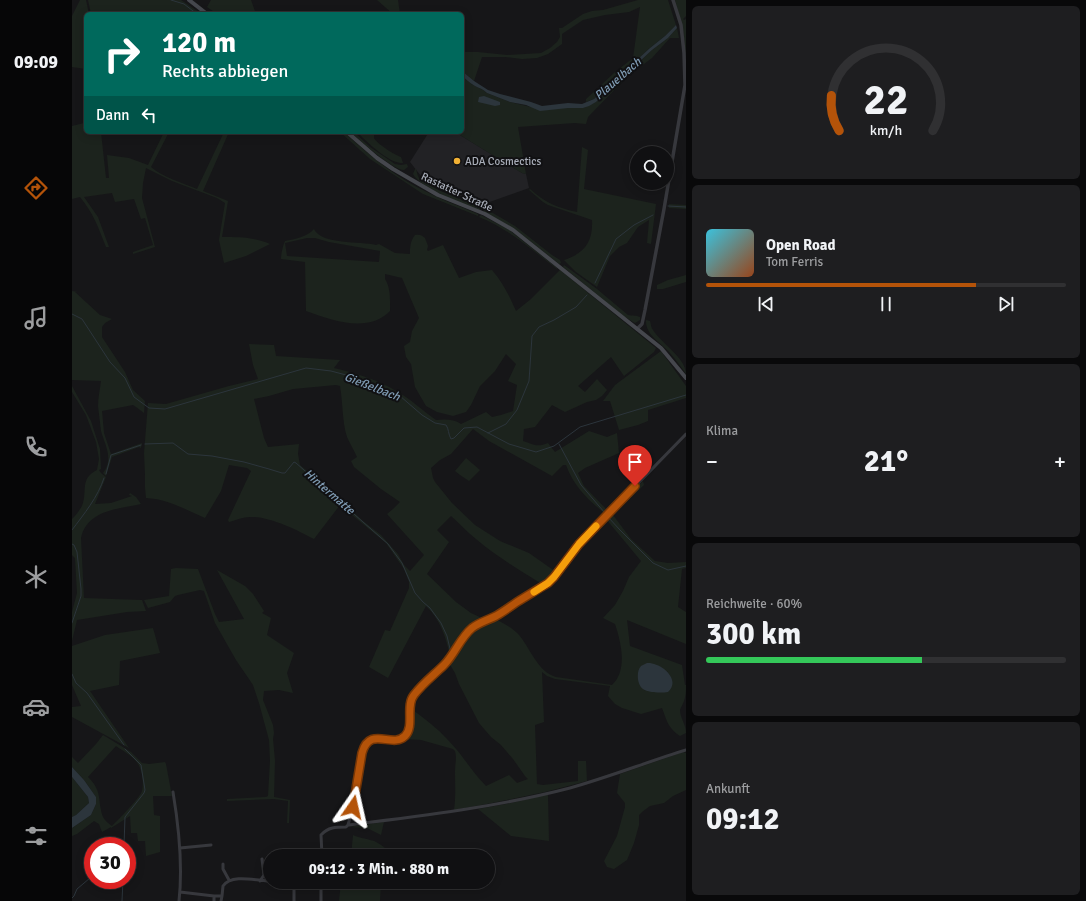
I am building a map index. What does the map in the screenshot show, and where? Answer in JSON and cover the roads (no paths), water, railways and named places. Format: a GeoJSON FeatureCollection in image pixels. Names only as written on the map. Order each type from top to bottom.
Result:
{"type":"FeatureCollection","features":[{"type":"Feature","properties":{"kind":"main road"},"geometry":{"type":"LineString","coordinates":[[188,0],[204,12]]}},
{"type":"Feature","properties":{"kind":"main road","name":"Rastatter Straße"},"geometry":{"type":"LineString","coordinates":[[349,134],[377,158],[393,169],[438,195],[498,220],[518,234],[661,348],[686,378]]}},
{"type":"Feature","properties":{"kind":"street"},"geometry":{"type":"LineString","coordinates":[[637,329],[642,324],[645,310],[685,85],[682,31],[673,0]]}},
{"type":"Feature","properties":{"kind":"street"},"geometry":{"type":"LineString","coordinates":[[348,825],[353,807],[364,746],[369,741],[375,739],[394,740],[405,737],[410,727],[412,697],[419,688],[445,664],[472,628],[495,616],[548,583],[579,544],[686,434]]}},
{"type":"Feature","properties":{"kind":"street"},"geometry":{"type":"LineString","coordinates":[[322,849],[321,834],[330,828],[442,813],[506,802],[584,784],[686,750]]}},
{"type":"Feature","properties":{"kind":"street"},"geometry":{"type":"LineString","coordinates":[[173,792],[181,863],[179,901]]}},
{"type":"Feature","properties":{"kind":"street"},"geometry":{"type":"LineString","coordinates":[[180,848],[211,844]]}},
{"type":"Feature","properties":{"kind":"street"},"geometry":{"type":"LineString","coordinates":[[262,859],[263,867]]}},
{"type":"Feature","properties":{"kind":"street"},"geometry":{"type":"LineString","coordinates":[[223,864],[223,869],[229,880]]}},
{"type":"Feature","properties":{"kind":"street"},"geometry":{"type":"LineString","coordinates":[[260,880],[263,876]]}},
{"type":"Feature","properties":{"kind":"street"},"geometry":{"type":"LineString","coordinates":[[221,901],[223,886],[229,880],[239,878],[263,880]]}},
{"type":"Feature","properties":{"kind":"street"},"geometry":{"type":"LineString","coordinates":[[294,889],[294,901]]}},
{"type":"Feature","properties":{"kind":"street"},"geometry":{"type":"LineString","coordinates":[[321,889],[321,901]]}},
{"type":"Feature","properties":{"kind":"street"},"geometry":{"type":"LineString","coordinates":[[180,892],[222,896]]}},
{"type":"Feature","properties":{"kind":"street"},"geometry":{"type":"LineString","coordinates":[[214,896],[214,901]]}},
{"type":"Feature","properties":{"kind":"water"},"geometry":{"type":"Polygon","coordinates":[[[676,25],[677,28],[668,38],[652,50],[596,102],[583,108],[540,111],[487,93],[470,83],[464,77],[464,73],[488,90],[542,106],[568,103],[582,104],[594,99],[676,25]]]}},
{"type":"Feature","properties":{"kind":"water"},"geometry":{"type":"Polygon","coordinates":[[[484,96],[500,102],[500,105],[495,106],[478,102],[479,97],[484,96]]]}},
{"type":"Feature","properties":{"kind":"water"},"geometry":{"type":"Polygon","coordinates":[[[647,663],[658,665],[668,672],[671,677],[672,687],[668,692],[652,692],[641,687],[638,681],[638,671],[641,666],[647,663]]]}},
{"type":"Feature","properties":{"kind":"water"},"geometry":{"type":"Polygon","coordinates":[[[72,767],[84,780],[96,797],[96,804],[91,815],[72,828],[72,817],[89,803],[88,797],[72,777],[72,767]]]}},
{"type":"Feature","properties":{"kind":"waterway","name":"Plauelbach"},"geometry":{"type":"LineString","coordinates":[[171,0],[184,4],[194,12]]}},
{"type":"Feature","properties":{"kind":"waterway"},"geometry":{"type":"LineString","coordinates":[[668,206],[686,207]]}},
{"type":"Feature","properties":{"kind":"waterway"},"geometry":{"type":"LineString","coordinates":[[595,283],[616,239],[634,225],[653,215]]}},
{"type":"Feature","properties":{"kind":"waterway"},"geometry":{"type":"LineString","coordinates":[[488,433],[506,424],[517,410],[529,381],[532,336],[539,327],[576,307],[587,295]]}},
{"type":"Feature","properties":{"kind":"waterway","name":"Gießelbach"},"geometry":{"type":"LineString","coordinates":[[72,314],[82,319],[110,362],[125,378],[134,397],[149,408],[165,409],[306,368],[331,371],[346,375],[400,396],[422,415],[435,423],[446,425],[451,439],[464,428],[477,427],[509,444],[536,452],[554,446],[580,427],[686,395]]}},
{"type":"Feature","properties":{"kind":"waterway","name":"Hintermatte"},"geometry":{"type":"LineString","coordinates":[[145,444],[173,443],[188,454],[212,456],[244,462],[282,473],[285,473],[294,462],[296,463],[388,544],[402,563],[415,593],[430,608],[441,623],[447,636],[451,653]]}},
{"type":"Feature","properties":{"kind":"waterway"},"geometry":{"type":"LineString","coordinates":[[559,444],[581,485],[605,513]]}},
{"type":"Feature","properties":{"kind":"waterway","name":"Hintermatte"},"geometry":{"type":"LineString","coordinates":[[106,474],[111,455],[141,445]]}},
{"type":"Feature","properties":{"kind":"waterway","name":"Hintermatte"},"geometry":{"type":"LineString","coordinates":[[72,530],[86,512],[104,478]]}},
{"type":"Feature","properties":{"kind":"waterway"},"geometry":{"type":"LineString","coordinates":[[608,517],[653,563],[668,570],[686,566]]}},
{"type":"Feature","properties":{"kind":"waterway"},"geometry":{"type":"LineString","coordinates":[[72,544],[77,552],[81,589],[81,596],[72,623]]}},
{"type":"Feature","properties":{"kind":"waterway"},"geometry":{"type":"LineString","coordinates":[[72,674],[76,683],[87,693],[124,745]]}},
{"type":"Feature","properties":{"kind":"waterway"},"geometry":{"type":"LineString","coordinates":[[124,837],[125,817],[145,790],[141,765],[125,749]]}},
{"type":"Feature","properties":{"kind":"waterway"},"geometry":{"type":"LineString","coordinates":[[72,898],[77,889],[84,883]]}},
{"type":"Feature","properties":{"kind":"waterway"},"geometry":{"type":"LineString","coordinates":[[122,901],[123,889]]}},
{"type":"Feature","properties":{"kind":"place","name":"ADA Cosmectics"},"geometry":{"type":"Point","coordinates":[457,161]}}]}
